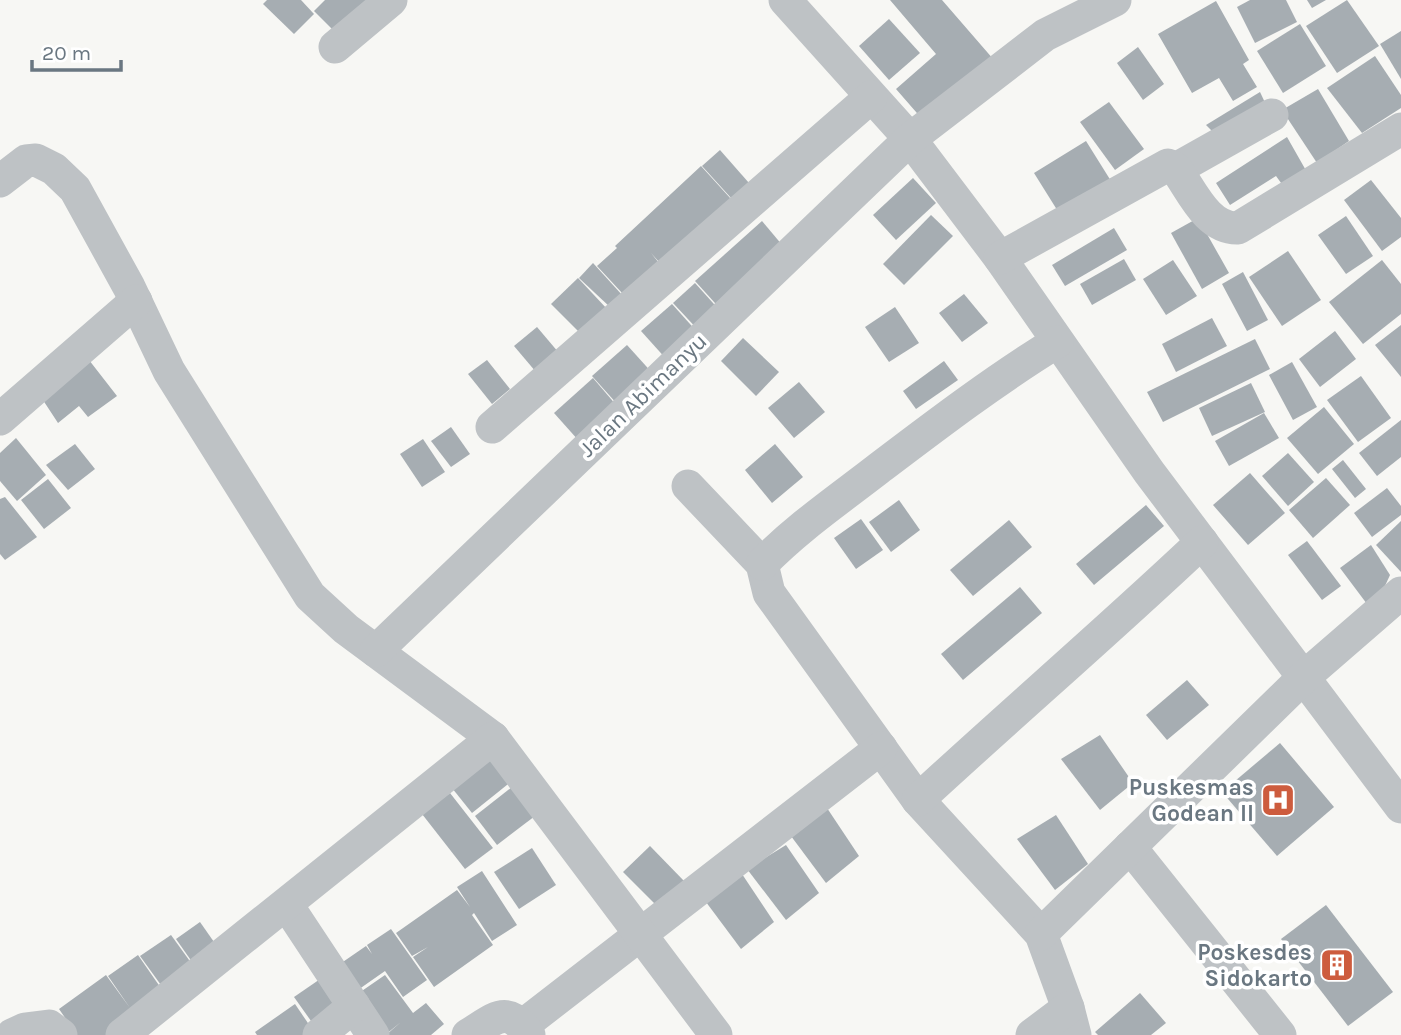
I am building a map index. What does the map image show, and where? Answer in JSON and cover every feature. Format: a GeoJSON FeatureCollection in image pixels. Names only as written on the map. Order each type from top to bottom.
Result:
{"type":"FeatureCollection","features":[{"type":"Feature","properties":{"kind":"street"},"geometry":{"type":"LineString","coordinates":[[335,47],[391,0]]}},
{"type":"Feature","properties":{"kind":"street"},"geometry":{"type":"LineString","coordinates":[[785,0],[910,139],[1000,258],[1149,472],[1401,807]]}},
{"type":"Feature","properties":{"kind":"street","name":"Jalan Abimanyu"},"geometry":{"type":"LineString","coordinates":[[376,651],[910,139],[1045,35],[1115,0]]}},
{"type":"Feature","properties":{"kind":"street"},"geometry":{"type":"LineString","coordinates":[[492,427],[871,97]]}},
{"type":"Feature","properties":{"kind":"street"},"geometry":{"type":"LineString","coordinates":[[1176,169],[1272,115]]}},
{"type":"Feature","properties":{"kind":"street"},"geometry":{"type":"LineString","coordinates":[[1000,258],[1168,165],[1176,169],[1212,221],[1228,229],[1238,228],[1401,129]]}},
{"type":"Feature","properties":{"kind":"street"},"geometry":{"type":"LineString","coordinates":[[0,181],[26,161],[36,160],[54,169],[75,189],[136,301],[169,371],[310,596],[346,629],[493,738],[716,1035]]}},
{"type":"Feature","properties":{"kind":"street"},"geometry":{"type":"LineString","coordinates":[[0,419],[136,301]]}},
{"type":"Feature","properties":{"kind":"street"},"geometry":{"type":"LineString","coordinates":[[762,564],[788,538],[905,449],[1025,362],[1058,342]]}},
{"type":"Feature","properties":{"kind":"street"},"geometry":{"type":"LineString","coordinates":[[688,486],[762,564],[769,593],[918,800],[1041,934],[1072,1021],[1032,1035]]}},
{"type":"Feature","properties":{"kind":"street"},"geometry":{"type":"LineString","coordinates":[[918,800],[1011,714],[1116,623],[1202,542]]}},
{"type":"Feature","properties":{"kind":"street"},"geometry":{"type":"LineString","coordinates":[[1041,934],[1304,677],[1401,593]]}},
{"type":"Feature","properties":{"kind":"street"},"geometry":{"type":"LineString","coordinates":[[122,1035],[493,738]]}},
{"type":"Feature","properties":{"kind":"street"},"geometry":{"type":"LineString","coordinates":[[468,1035],[501,1016],[509,1016],[526,1030],[639,934],[881,748]]}},
{"type":"Feature","properties":{"kind":"street"},"geometry":{"type":"LineString","coordinates":[[1130,847],[1280,1035]]}},
{"type":"Feature","properties":{"kind":"street"},"geometry":{"type":"LineString","coordinates":[[287,905],[373,1035]]}},
{"type":"Feature","properties":{"kind":"street"},"geometry":{"type":"LineString","coordinates":[[319,1035],[354,1006]]}},
{"type":"Feature","properties":{"kind":"street"},"geometry":{"type":"LineString","coordinates":[[12,1035],[25,1029],[49,1026],[61,1035]]}},
{"type":"Feature","properties":{"kind":"building"},"geometry":{"type":"Polygon","coordinates":[[[267,0],[301,0],[314,14],[294,34],[263,4],[267,0]]]}},
{"type":"Feature","properties":{"kind":"building"},"geometry":{"type":"Polygon","coordinates":[[[325,0],[372,0],[337,34],[314,11],[325,0]]]}},
{"type":"Feature","properties":{"kind":"building"},"geometry":{"type":"Polygon","coordinates":[[[890,0],[942,0],[994,60],[923,120],[896,89],[936,54],[890,0]]]}},
{"type":"Feature","properties":{"kind":"building"},"geometry":{"type":"Polygon","coordinates":[[[1250,0],[1286,0],[1297,22],[1255,43],[1237,7],[1250,0]]]}},
{"type":"Feature","properties":{"kind":"building"},"geometry":{"type":"Polygon","coordinates":[[[1307,0],[1326,0],[1312,8],[1307,0]]]}},
{"type":"Feature","properties":{"kind":"building"},"geometry":{"type":"Polygon","coordinates":[[[1347,0],[1379,46],[1337,73],[1306,26],[1347,0]]]}},
{"type":"Feature","properties":{"kind":"building"},"geometry":{"type":"Polygon","coordinates":[[[1216,1],[1249,60],[1243,64],[1257,87],[1233,101],[1219,78],[1192,93],[1158,34],[1216,1]]]}},
{"type":"Feature","properties":{"kind":"building"},"geometry":{"type":"Polygon","coordinates":[[[889,19],[920,53],[889,80],[859,46],[889,19]]]}},
{"type":"Feature","properties":{"kind":"building"},"geometry":{"type":"Polygon","coordinates":[[[1300,24],[1326,66],[1283,93],[1257,51],[1300,24]]]}},
{"type":"Feature","properties":{"kind":"building"},"geometry":{"type":"Polygon","coordinates":[[[1401,31],[1401,79],[1380,44],[1401,31]]]}},
{"type":"Feature","properties":{"kind":"building"},"geometry":{"type":"Polygon","coordinates":[[[1138,47],[1164,84],[1143,100],[1117,63],[1138,47]]]}},
{"type":"Feature","properties":{"kind":"building"},"geometry":{"type":"Polygon","coordinates":[[[1375,56],[1401,95],[1401,108],[1362,133],[1327,88],[1375,56]]]}},
{"type":"Feature","properties":{"kind":"building"},"geometry":{"type":"Polygon","coordinates":[[[1318,89],[1349,141],[1317,163],[1282,110],[1318,89]]]}},
{"type":"Feature","properties":{"kind":"building"},"geometry":{"type":"Polygon","coordinates":[[[1260,92],[1268,109],[1218,137],[1206,125],[1260,92]]]}},
{"type":"Feature","properties":{"kind":"building"},"geometry":{"type":"Polygon","coordinates":[[[1109,102],[1144,149],[1115,170],[1080,122],[1109,102]]]}},
{"type":"Feature","properties":{"kind":"building"},"geometry":{"type":"Polygon","coordinates":[[[1287,137],[1308,174],[1284,187],[1276,176],[1230,205],[1216,183],[1287,137]]]}},
{"type":"Feature","properties":{"kind":"building"},"geometry":{"type":"Polygon","coordinates":[[[1086,141],[1116,189],[1064,221],[1034,173],[1086,141]]]}},
{"type":"Feature","properties":{"kind":"building"},"geometry":{"type":"Polygon","coordinates":[[[720,150],[749,183],[732,199],[702,166],[720,150]]]}},
{"type":"Feature","properties":{"kind":"building"},"geometry":{"type":"Polygon","coordinates":[[[701,166],[731,199],[660,263],[651,253],[659,263],[623,294],[597,266],[701,166]]]}},
{"type":"Feature","properties":{"kind":"building"},"geometry":{"type":"Polygon","coordinates":[[[913,178],[936,203],[896,240],[873,215],[913,178]]]}},
{"type":"Feature","properties":{"kind":"building"},"geometry":{"type":"Polygon","coordinates":[[[1371,180],[1401,218],[1401,237],[1382,251],[1344,200],[1371,180]]]}},
{"type":"Feature","properties":{"kind":"building"},"geometry":{"type":"Polygon","coordinates":[[[931,215],[953,236],[904,285],[883,264],[931,215]]]}},
{"type":"Feature","properties":{"kind":"building"},"geometry":{"type":"Polygon","coordinates":[[[1346,216],[1373,256],[1346,274],[1318,235],[1346,216]]]}},
{"type":"Feature","properties":{"kind":"building"},"geometry":{"type":"Polygon","coordinates":[[[1198,218],[1229,273],[1202,289],[1171,233],[1198,218]]]}},
{"type":"Feature","properties":{"kind":"building"},"geometry":{"type":"Polygon","coordinates":[[[762,221],[783,246],[724,313],[695,281],[762,221]]]}},
{"type":"Feature","properties":{"kind":"building"},"geometry":{"type":"Polygon","coordinates":[[[1114,228],[1127,250],[1065,286],[1052,265],[1114,228]]]}},
{"type":"Feature","properties":{"kind":"building"},"geometry":{"type":"Polygon","coordinates":[[[1288,251],[1321,300],[1282,326],[1249,277],[1288,251]]]}},
{"type":"Feature","properties":{"kind":"building"},"geometry":{"type":"Polygon","coordinates":[[[1124,259],[1136,280],[1092,305],[1080,284],[1124,259]]]}},
{"type":"Feature","properties":{"kind":"building"},"geometry":{"type":"Polygon","coordinates":[[[1173,260],[1197,296],[1166,315],[1143,279],[1173,260]]]}},
{"type":"Feature","properties":{"kind":"building"},"geometry":{"type":"Polygon","coordinates":[[[1382,260],[1401,284],[1401,314],[1363,344],[1329,302],[1382,260]]]}},
{"type":"Feature","properties":{"kind":"building"},"geometry":{"type":"Polygon","coordinates":[[[593,263],[623,296],[611,308],[579,278],[593,263]]]}},
{"type":"Feature","properties":{"kind":"building"},"geometry":{"type":"Polygon","coordinates":[[[1243,272],[1268,320],[1247,331],[1222,284],[1243,272]]]}},
{"type":"Feature","properties":{"kind":"building"},"geometry":{"type":"Polygon","coordinates":[[[578,278],[608,310],[582,335],[551,304],[578,278]]]}},
{"type":"Feature","properties":{"kind":"building"},"geometry":{"type":"Polygon","coordinates":[[[695,283],[722,313],[700,332],[673,303],[695,283]]]}},
{"type":"Feature","properties":{"kind":"building"},"geometry":{"type":"Polygon","coordinates":[[[964,294],[988,323],[962,342],[939,313],[964,294]]]}},
{"type":"Feature","properties":{"kind":"building"},"geometry":{"type":"Polygon","coordinates":[[[672,304],[699,334],[668,361],[641,331],[672,304]]]}},
{"type":"Feature","properties":{"kind":"building"},"geometry":{"type":"Polygon","coordinates":[[[895,307],[919,343],[889,362],[865,327],[895,307]]]}},
{"type":"Feature","properties":{"kind":"building"},"geometry":{"type":"Polygon","coordinates":[[[1212,318],[1227,346],[1176,372],[1162,344],[1212,318]]]}},
{"type":"Feature","properties":{"kind":"building"},"geometry":{"type":"Polygon","coordinates":[[[1401,325],[1401,377],[1375,345],[1401,325]]]}},
{"type":"Feature","properties":{"kind":"building"},"geometry":{"type":"Polygon","coordinates":[[[537,327],[559,353],[536,372],[514,346],[537,327]]]}},
{"type":"Feature","properties":{"kind":"building"},"geometry":{"type":"Polygon","coordinates":[[[1335,331],[1356,359],[1320,387],[1299,359],[1335,331]]]}},
{"type":"Feature","properties":{"kind":"building"},"geometry":{"type":"Polygon","coordinates":[[[743,338],[779,372],[756,396],[721,361],[743,338]]]}},
{"type":"Feature","properties":{"kind":"building"},"geometry":{"type":"Polygon","coordinates":[[[1255,339],[1270,369],[1163,422],[1147,392],[1255,339]]]}},
{"type":"Feature","properties":{"kind":"building"},"geometry":{"type":"Polygon","coordinates":[[[627,345],[655,376],[618,405],[592,376],[627,345]]]}},
{"type":"Feature","properties":{"kind":"building"},"geometry":{"type":"Polygon","coordinates":[[[89,360],[117,396],[88,417],[79,406],[58,423],[39,394],[89,360]]]}},
{"type":"Feature","properties":{"kind":"building"},"geometry":{"type":"Polygon","coordinates":[[[487,360],[510,389],[492,404],[468,374],[487,360]]]}},
{"type":"Feature","properties":{"kind":"building"},"geometry":{"type":"Polygon","coordinates":[[[944,361],[958,380],[916,409],[903,391],[944,361]]]}},
{"type":"Feature","properties":{"kind":"building"},"geometry":{"type":"Polygon","coordinates":[[[1292,362],[1317,407],[1293,420],[1269,375],[1292,362]]]}},
{"type":"Feature","properties":{"kind":"building"},"geometry":{"type":"Polygon","coordinates":[[[1361,376],[1391,418],[1358,442],[1327,400],[1361,376]]]}},
{"type":"Feature","properties":{"kind":"building"},"geometry":{"type":"Polygon","coordinates":[[[593,378],[617,406],[579,441],[554,413],[593,378]]]}},
{"type":"Feature","properties":{"kind":"building"},"geometry":{"type":"Polygon","coordinates":[[[799,382],[825,412],[794,438],[768,408],[799,382]]]}},
{"type":"Feature","properties":{"kind":"building"},"geometry":{"type":"Polygon","coordinates":[[[1251,383],[1265,412],[1212,436],[1199,408],[1251,383]]]}},
{"type":"Feature","properties":{"kind":"building"},"geometry":{"type":"Polygon","coordinates":[[[1324,407],[1354,444],[1318,474],[1287,438],[1324,407]]]}},
{"type":"Feature","properties":{"kind":"building"},"geometry":{"type":"Polygon","coordinates":[[[1264,413],[1279,438],[1229,466],[1215,441],[1264,413]]]}},
{"type":"Feature","properties":{"kind":"building"},"geometry":{"type":"Polygon","coordinates":[[[1401,420],[1401,457],[1377,476],[1359,453],[1401,420]]]}},
{"type":"Feature","properties":{"kind":"building"},"geometry":{"type":"Polygon","coordinates":[[[451,427],[470,454],[451,467],[431,441],[451,427]]]}},
{"type":"Feature","properties":{"kind":"building"},"geometry":{"type":"Polygon","coordinates":[[[16,438],[46,475],[17,501],[0,481],[0,453],[16,438]]]}},
{"type":"Feature","properties":{"kind":"building"},"geometry":{"type":"Polygon","coordinates":[[[423,439],[445,472],[422,487],[400,454],[423,439]]]}},
{"type":"Feature","properties":{"kind":"building"},"geometry":{"type":"Polygon","coordinates":[[[75,444],[95,469],[68,490],[46,465],[75,444]]]}},
{"type":"Feature","properties":{"kind":"building"},"geometry":{"type":"Polygon","coordinates":[[[775,444],[803,477],[772,503],[745,470],[775,444]]]}},
{"type":"Feature","properties":{"kind":"building"},"geometry":{"type":"Polygon","coordinates":[[[1288,453],[1314,482],[1288,506],[1262,476],[1288,453]]]}},
{"type":"Feature","properties":{"kind":"building"},"geometry":{"type":"Polygon","coordinates":[[[1343,460],[1366,489],[1355,498],[1332,469],[1343,460]]]}},
{"type":"Feature","properties":{"kind":"building"},"geometry":{"type":"Polygon","coordinates":[[[1250,473],[1285,513],[1248,545],[1213,505],[1250,473]]]}},
{"type":"Feature","properties":{"kind":"building"},"geometry":{"type":"Polygon","coordinates":[[[1326,478],[1350,505],[1313,538],[1289,510],[1326,478]]]}},
{"type":"Feature","properties":{"kind":"building"},"geometry":{"type":"Polygon","coordinates":[[[48,479],[71,508],[44,529],[21,500],[48,479]]]}},
{"type":"Feature","properties":{"kind":"building"},"geometry":{"type":"Polygon","coordinates":[[[1387,488],[1401,506],[1401,515],[1372,537],[1354,513],[1387,488]]]}},
{"type":"Feature","properties":{"kind":"building"},"geometry":{"type":"Polygon","coordinates":[[[5,497],[37,537],[5,560],[0,554],[0,499],[5,497]]]}},
{"type":"Feature","properties":{"kind":"building"},"geometry":{"type":"Polygon","coordinates":[[[899,500],[920,530],[891,552],[869,522],[899,500]]]}},
{"type":"Feature","properties":{"kind":"building"},"geometry":{"type":"Polygon","coordinates":[[[1146,505],[1164,526],[1094,585],[1076,564],[1146,505]]]}},
{"type":"Feature","properties":{"kind":"building"},"geometry":{"type":"Polygon","coordinates":[[[861,519],[883,550],[856,569],[834,538],[861,519]]]}},
{"type":"Feature","properties":{"kind":"building"},"geometry":{"type":"Polygon","coordinates":[[[1009,520],[1032,547],[973,596],[950,570],[1009,520]]]}},
{"type":"Feature","properties":{"kind":"building"},"geometry":{"type":"Polygon","coordinates":[[[1401,521],[1401,572],[1376,545],[1401,521]]]}},
{"type":"Feature","properties":{"kind":"building"},"geometry":{"type":"Polygon","coordinates":[[[1307,541],[1341,586],[1322,600],[1288,555],[1307,541]]]}},
{"type":"Feature","properties":{"kind":"building"},"geometry":{"type":"Polygon","coordinates":[[[1371,545],[1390,575],[1373,612],[1340,568],[1371,545]]]}},
{"type":"Feature","properties":{"kind":"building"},"geometry":{"type":"Polygon","coordinates":[[[1020,587],[1042,613],[963,680],[941,654],[1020,587]]]}},
{"type":"Feature","properties":{"kind":"building"},"geometry":{"type":"Polygon","coordinates":[[[1187,680],[1209,705],[1167,740],[1146,715],[1187,680]]]}},
{"type":"Feature","properties":{"kind":"building"},"geometry":{"type":"Polygon","coordinates":[[[1100,735],[1133,783],[1100,810],[1061,759],[1100,735]]]}},
{"type":"Feature","properties":{"kind":"building","name":"Puskesmas Godean II"},"geometry":{"type":"Polygon","coordinates":[[[1280,743],[1334,807],[1277,856],[1222,792],[1280,743]]]}},
{"type":"Feature","properties":{"kind":"building"},"geometry":{"type":"Polygon","coordinates":[[[488,751],[512,781],[472,813],[448,783],[488,751]]]}},
{"type":"Feature","properties":{"kind":"building"},"geometry":{"type":"Polygon","coordinates":[[[512,787],[535,816],[497,845],[475,816],[512,787]]]}},
{"type":"Feature","properties":{"kind":"building"},"geometry":{"type":"Polygon","coordinates":[[[450,793],[493,848],[465,869],[422,814],[450,793]]]}},
{"type":"Feature","properties":{"kind":"building"},"geometry":{"type":"Polygon","coordinates":[[[827,808],[859,856],[826,883],[788,832],[827,808]]]}},
{"type":"Feature","properties":{"kind":"building"},"geometry":{"type":"Polygon","coordinates":[[[1056,815],[1088,864],[1055,890],[1017,839],[1056,815]]]}},
{"type":"Feature","properties":{"kind":"building"},"geometry":{"type":"Polygon","coordinates":[[[786,845],[819,893],[786,920],[747,869],[786,845]]]}},
{"type":"Feature","properties":{"kind":"building"},"geometry":{"type":"Polygon","coordinates":[[[650,846],[685,882],[659,908],[623,872],[650,846]]]}},
{"type":"Feature","properties":{"kind":"building"},"geometry":{"type":"Polygon","coordinates":[[[532,848],[556,885],[519,909],[494,872],[532,848]]]}},
{"type":"Feature","properties":{"kind":"building"},"geometry":{"type":"Polygon","coordinates":[[[482,871],[517,925],[492,941],[474,913],[472,915],[493,945],[434,987],[413,957],[428,947],[412,956],[396,933],[457,890],[470,907],[457,887],[482,871]]]}},
{"type":"Feature","properties":{"kind":"building"},"geometry":{"type":"Polygon","coordinates":[[[742,874],[774,922],[741,949],[703,898],[742,874]]]}},
{"type":"Feature","properties":{"kind":"building","name":"Poskesdes Sidokarto"},"geometry":{"type":"Polygon","coordinates":[[[1326,905],[1393,992],[1348,1026],[1281,939],[1326,905]]]}},
{"type":"Feature","properties":{"kind":"building"},"geometry":{"type":"Polygon","coordinates":[[[200,922],[221,952],[197,969],[176,939],[200,922]]]}},
{"type":"Feature","properties":{"kind":"building"},"geometry":{"type":"Polygon","coordinates":[[[391,929],[427,980],[403,997],[385,971],[355,992],[337,966],[366,946],[372,954],[367,945],[391,929]]]}},
{"type":"Feature","properties":{"kind":"building"},"geometry":{"type":"Polygon","coordinates":[[[171,935],[197,971],[166,992],[140,956],[171,935]]]}},
{"type":"Feature","properties":{"kind":"building"},"geometry":{"type":"Polygon","coordinates":[[[138,955],[165,994],[107,1035],[77,1035],[59,1009],[106,975],[130,1008],[108,976],[138,955]]]}},
{"type":"Feature","properties":{"kind":"building"},"geometry":{"type":"Polygon","coordinates":[[[326,975],[348,1006],[316,1028],[294,997],[326,975]]]}},
{"type":"Feature","properties":{"kind":"building"},"geometry":{"type":"Polygon","coordinates":[[[385,975],[413,1013],[426,1003],[444,1024],[431,1035],[386,1035],[401,1022],[385,1035],[356,995],[385,975]]]}},
{"type":"Feature","properties":{"kind":"building"},"geometry":{"type":"Polygon","coordinates":[[[1140,993],[1166,1023],[1151,1035],[1098,1035],[1095,1032],[1140,993]]]}},
{"type":"Feature","properties":{"kind":"building"},"geometry":{"type":"Polygon","coordinates":[[[295,1004],[314,1032],[310,1035],[257,1035],[255,1032],[295,1004]]]}},
{"type":"Feature","properties":{"kind":"place","name":"Puskesmas Godean II"},"geometry":{"type":"Point","coordinates":[1278,800]}},
{"type":"Feature","properties":{"kind":"place","name":"Poskesdes Sidokarto"},"geometry":{"type":"Point","coordinates":[1337,965]}}]}
